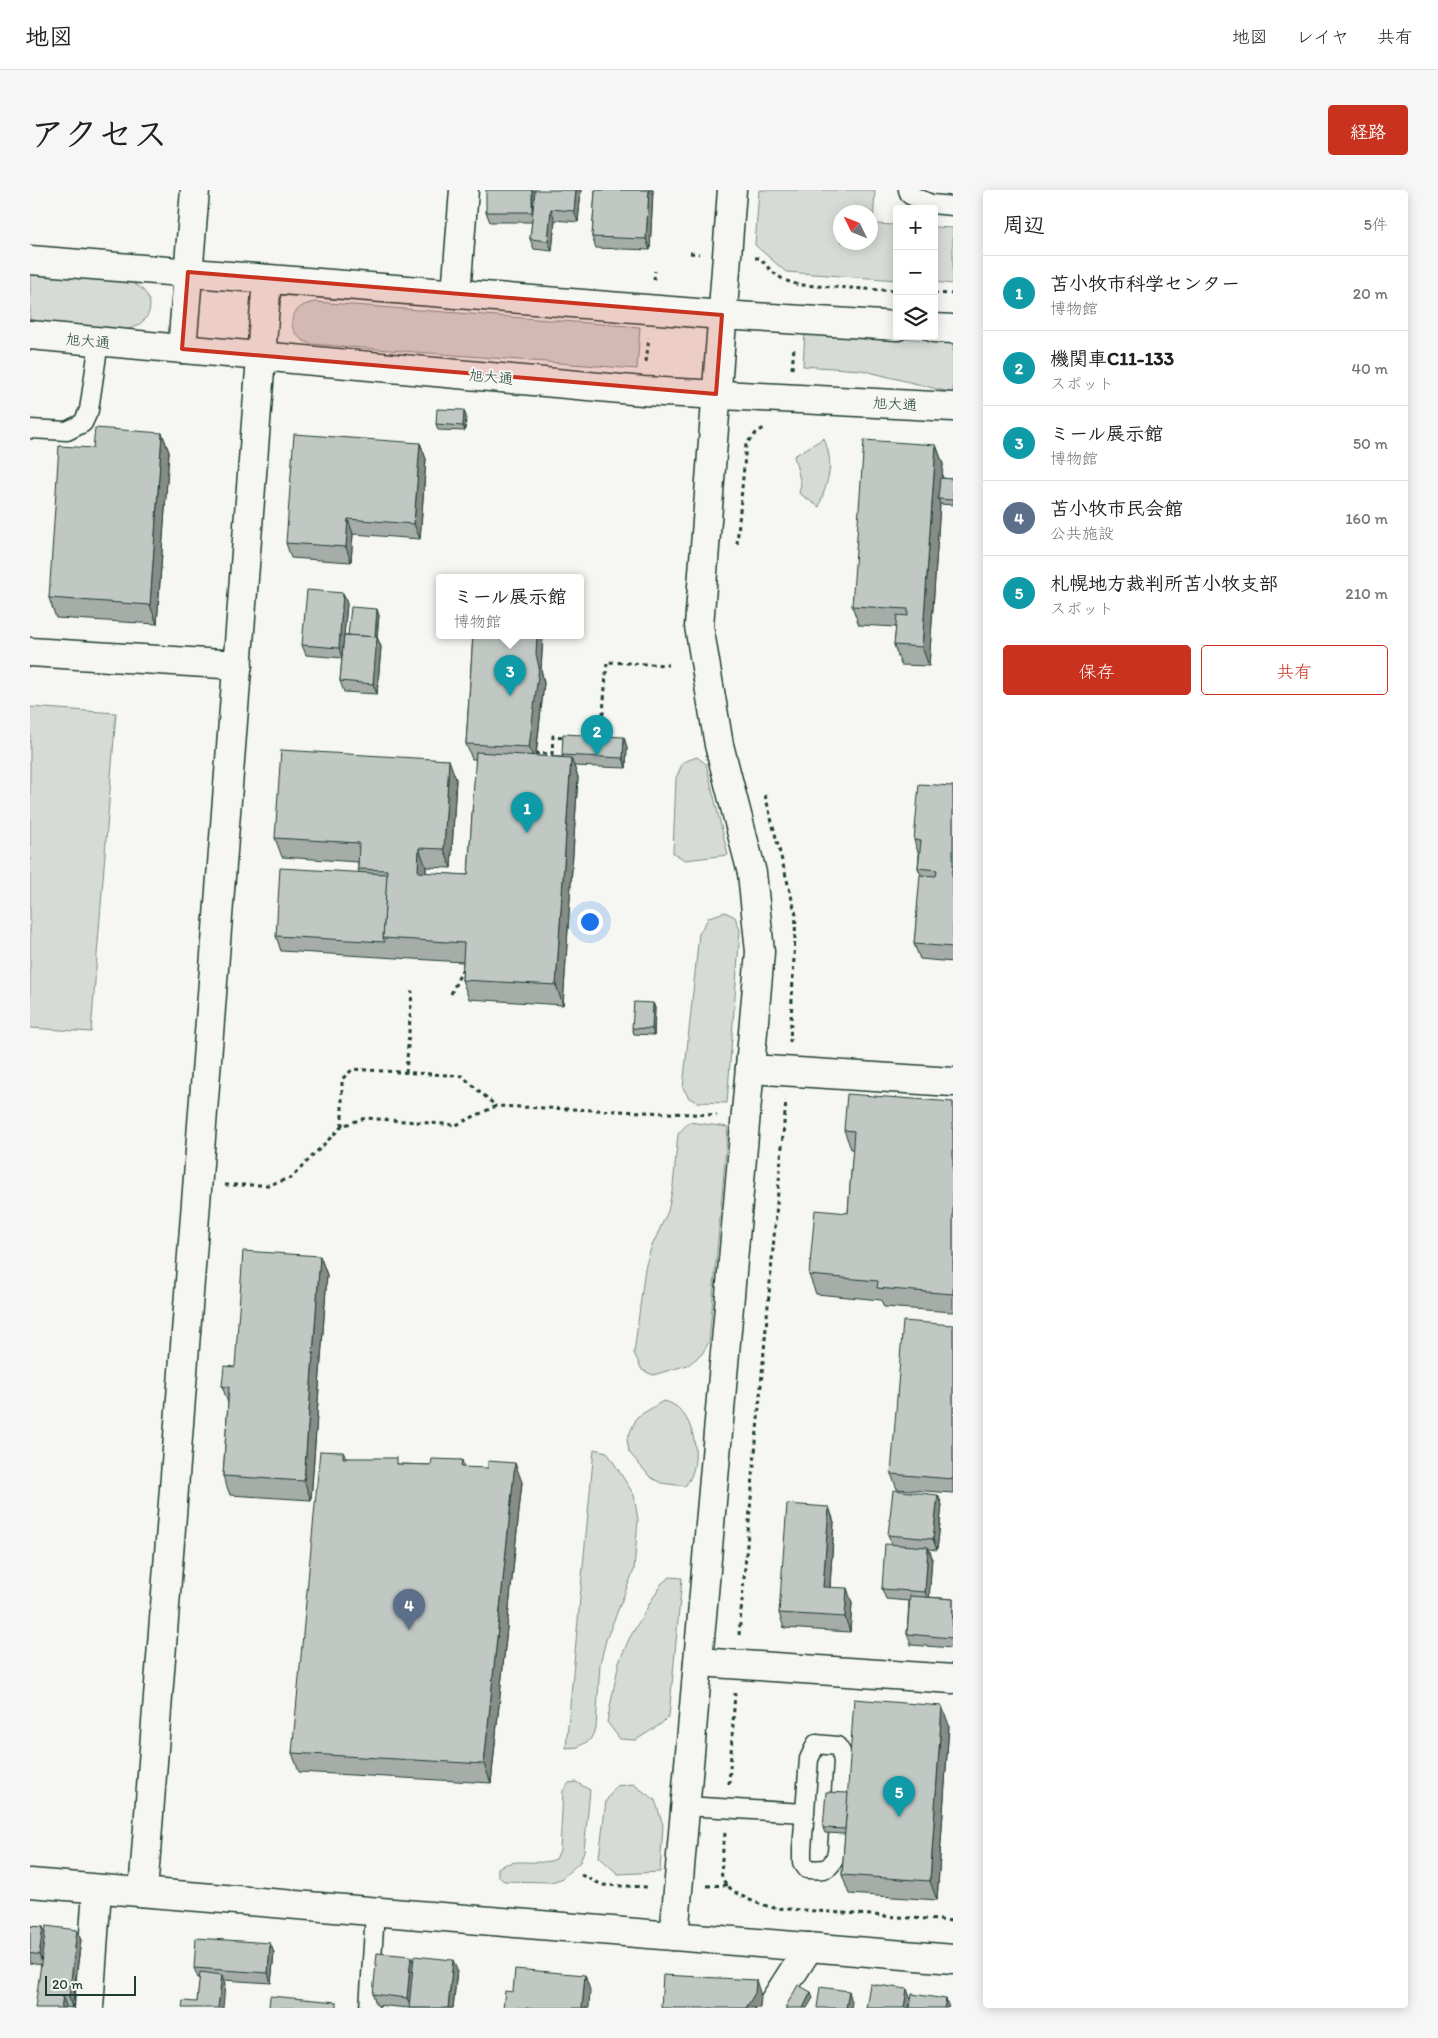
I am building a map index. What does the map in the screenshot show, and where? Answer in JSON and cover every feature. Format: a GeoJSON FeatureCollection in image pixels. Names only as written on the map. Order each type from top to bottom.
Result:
{"type":"FeatureCollection","features":[{"type":"Feature","properties":{"kind":"street"},"geometry":{"type":"LineString","coordinates":[[182,349],[195,190]]}},
{"type":"Feature","properties":{"kind":"street"},"geometry":{"type":"LineString","coordinates":[[456,294],[464,190]]}},
{"type":"Feature","properties":{"kind":"street"},"geometry":{"type":"LineString","coordinates":[[674,1936],[760,952],[752,873],[719,745],[699,626],[732,190]]}},
{"type":"Feature","properties":{"kind":"street"},"geometry":{"type":"LineString","coordinates":[[30,260],[651,309],[893,326]]}},
{"type":"Feature","properties":{"kind":"street"},"geometry":{"type":"LineString","coordinates":[[143,1892],[268,279]]}},
{"type":"Feature","properties":{"kind":"street"},"geometry":{"type":"LineString","coordinates":[[938,328],[953,329]]}},
{"type":"Feature","properties":{"kind":"street","name":"旭大通"},"geometry":{"type":"LineString","coordinates":[[30,335],[643,391],[953,407]]}},
{"type":"Feature","properties":{"kind":"street"},"geometry":{"type":"LineString","coordinates":[[30,652],[238,665]]}},
{"type":"Feature","properties":{"kind":"street"},"geometry":{"type":"LineString","coordinates":[[750,1069],[953,1082]]}},
{"type":"Feature","properties":{"kind":"street"},"geometry":{"type":"LineString","coordinates":[[698,1662],[953,1679]]}},
{"type":"Feature","properties":{"kind":"street"},"geometry":{"type":"LineString","coordinates":[[30,1883],[953,1959]]}},
{"type":"Feature","properties":{"kind":"street"},"geometry":{"type":"LineString","coordinates":[[89,2008],[97,1888]]}},
{"type":"Feature","properties":{"kind":"street"},"geometry":{"type":"LineString","coordinates":[[770,2008],[809,1947]]}},
{"type":"Feature","properties":{"kind":"lane"},"geometry":{"type":"LineString","coordinates":[[908,190],[910,195],[931,204],[953,206]]}},
{"type":"Feature","properties":{"kind":"lane"},"geometry":{"type":"LineString","coordinates":[[30,429],[67,431],[83,423],[89,410],[100,342]]}},
{"type":"Feature","properties":{"kind":"lane"},"geometry":{"type":"LineString","coordinates":[[816,1744],[837,1746],[841,1752],[843,1762],[837,1853],[832,1866],[824,1870],[807,1869],[802,1862],[805,1813],[811,1750],[816,1744]]}},
{"type":"Feature","properties":{"kind":"lane"},"geometry":{"type":"LineString","coordinates":[[685,1806],[805,1813]]}},
{"type":"Feature","properties":{"kind":"lane"},"geometry":{"type":"LineString","coordinates":[[369,2008],[375,1912]]}},
{"type":"Feature","properties":{"kind":"path"},"geometry":{"type":"LineString","coordinates":[[690,253],[760,258],[772,272],[785,282],[800,285],[893,291]]}},
{"type":"Feature","properties":{"kind":"path"},"geometry":{"type":"LineString","coordinates":[[643,391],[656,271]]}},
{"type":"Feature","properties":{"kind":"path"},"geometry":{"type":"LineString","coordinates":[[790,398],[800,285]]}},
{"type":"Feature","properties":{"kind":"path"},"geometry":{"type":"LineString","coordinates":[[938,293],[953,294]]}},
{"type":"Feature","properties":{"kind":"path"},"geometry":{"type":"LineString","coordinates":[[737,548],[746,444],[757,432],[770,425]]}},
{"type":"Feature","properties":{"kind":"path"},"geometry":{"type":"LineString","coordinates":[[592,739],[602,739],[607,662],[668,665]]}},
{"type":"Feature","properties":{"kind":"path"},"geometry":{"type":"LineString","coordinates":[[536,753],[552,754],[553,736],[572,738]]}},
{"type":"Feature","properties":{"kind":"path"},"geometry":{"type":"LineString","coordinates":[[762,786],[796,915],[788,1071],[737,1665],[722,1876],[728,1886],[756,1904],[775,1908],[953,1921]]}},
{"type":"Feature","properties":{"kind":"path"},"geometry":{"type":"LineString","coordinates":[[452,994],[464,962]]}},
{"type":"Feature","properties":{"kind":"path"},"geometry":{"type":"LineString","coordinates":[[406,1073],[412,991]]}},
{"type":"Feature","properties":{"kind":"path"},"geometry":{"type":"LineString","coordinates":[[342,1126],[342,1079],[353,1069],[462,1076],[496,1106]]}},
{"type":"Feature","properties":{"kind":"path"},"geometry":{"type":"LineString","coordinates":[[197,1186],[268,1185],[290,1178],[342,1126],[365,1118],[456,1126],[496,1106],[664,1111],[784,1120]]}},
{"type":"Feature","properties":{"kind":"highlighted area"},"geometry":{"type":"Polygon","coordinates":[[[188,272],[722,315],[716,394],[182,349],[188,272]]]}},
{"type":"Feature","properties":{"kind":"shaded area"},"geometry":{"type":"Polygon","coordinates":[[[759,190],[875,190],[874,205],[833,205],[833,250],[878,250],[878,224],[893,225],[893,280],[786,272],[755,245],[759,190]]]}},
{"type":"Feature","properties":{"kind":"shaded area"},"geometry":{"type":"Polygon","coordinates":[[[938,227],[953,228],[953,284],[938,282],[938,227]]]}},
{"type":"Feature","properties":{"kind":"shaded area"},"geometry":{"type":"Polygon","coordinates":[[[30,274],[127,281],[145,292],[149,299],[150,307],[148,314],[135,327],[124,330],[30,323],[30,274]]]}},
{"type":"Feature","properties":{"kind":"shaded area"},"geometry":{"type":"Polygon","coordinates":[[[315,302],[640,327],[637,369],[311,344],[302,340],[296,334],[292,321],[298,309],[315,302]]]}},
{"type":"Feature","properties":{"kind":"shaded area"},"geometry":{"type":"Polygon","coordinates":[[[805,331],[893,338],[893,340],[953,342],[953,393],[861,370],[803,366],[805,331]]]}},
{"type":"Feature","properties":{"kind":"shaded area"},"geometry":{"type":"Polygon","coordinates":[[[824,438],[830,465],[819,507],[799,493],[801,484],[794,456],[824,438]]]}},
{"type":"Feature","properties":{"kind":"shaded area"},"geometry":{"type":"Polygon","coordinates":[[[30,707],[116,713],[91,1032],[30,1028],[30,707]]]}},
{"type":"Feature","properties":{"kind":"shaded area"},"geometry":{"type":"Polygon","coordinates":[[[697,757],[706,764],[728,855],[685,860],[673,853],[676,778],[683,762],[697,757]]]}},
{"type":"Feature","properties":{"kind":"shaded area"},"geometry":{"type":"Polygon","coordinates":[[[725,912],[735,917],[740,930],[727,1103],[697,1102],[689,1098],[683,1088],[699,934],[709,917],[725,912]]]}},
{"type":"Feature","properties":{"kind":"shaded area"},"geometry":{"type":"Polygon","coordinates":[[[689,1122],[728,1127],[709,1342],[702,1354],[688,1365],[653,1375],[642,1370],[634,1353],[645,1268],[651,1248],[668,1211],[673,1186],[678,1134],[689,1122]]]}},
{"type":"Feature","properties":{"kind":"shaded area"},"geometry":{"type":"Polygon","coordinates":[[[663,1401],[674,1405],[683,1413],[694,1437],[694,1464],[691,1476],[685,1486],[661,1483],[650,1477],[629,1452],[627,1439],[637,1417],[663,1401]]]}},
{"type":"Feature","properties":{"kind":"shaded area"},"geometry":{"type":"Polygon","coordinates":[[[594,1449],[607,1452],[634,1495],[638,1520],[634,1570],[606,1640],[600,1664],[596,1728],[590,1740],[578,1747],[566,1748],[594,1449]]]}},
{"type":"Feature","properties":{"kind":"shaded area"},"geometry":{"type":"Polygon","coordinates":[[[670,1577],[682,1578],[669,1716],[661,1724],[636,1740],[620,1739],[607,1722],[619,1662],[629,1639],[661,1584],[670,1577]]]}},
{"type":"Feature","properties":{"kind":"shaded area"},"geometry":{"type":"Polygon","coordinates":[[[576,1782],[590,1790],[584,1851],[580,1862],[561,1879],[551,1882],[504,1881],[498,1876],[498,1868],[505,1864],[541,1862],[556,1859],[560,1850],[563,1791],[569,1783],[576,1782]]]}},
{"type":"Feature","properties":{"kind":"shaded area"},"geometry":{"type":"Polygon","coordinates":[[[633,1784],[655,1800],[663,1825],[660,1872],[618,1874],[599,1857],[606,1801],[616,1786],[633,1784]]]}},
{"type":"Feature","properties":{"kind":"building"},"geometry":{"type":"Polygon","coordinates":[[[486,190],[532,190],[532,212],[486,212],[486,190]]]}},
{"type":"Feature","properties":{"kind":"building"},"geometry":{"type":"Polygon","coordinates":[[[535,190],[576,190],[574,211],[551,209],[548,241],[530,239],[535,190]]]}},
{"type":"Feature","properties":{"kind":"building"},"geometry":{"type":"Polygon","coordinates":[[[595,190],[649,190],[646,239],[592,237],[595,190]]]}},
{"type":"Feature","properties":{"kind":"building"},"geometry":{"type":"Polygon","coordinates":[[[437,409],[464,410],[463,426],[436,424],[437,409]]]}},
{"type":"Feature","properties":{"kind":"building"},"geometry":{"type":"Polygon","coordinates":[[[95,428],[162,433],[150,605],[49,598],[59,446],[93,448],[95,428]]]}},
{"type":"Feature","properties":{"kind":"building"},"geometry":{"type":"Polygon","coordinates":[[[294,434],[420,443],[414,524],[348,519],[346,547],[286,543],[294,434]]]}},
{"type":"Feature","properties":{"kind":"building"},"geometry":{"type":"Polygon","coordinates":[[[864,440],[936,445],[922,647],[894,645],[897,615],[908,616],[908,609],[852,606],[864,440]]]}},
{"type":"Feature","properties":{"kind":"building"},"geometry":{"type":"Polygon","coordinates":[[[940,478],[953,479],[953,500],[938,499],[940,478]]]}},
{"type":"Feature","properties":{"kind":"building"},"geometry":{"type":"Polygon","coordinates":[[[307,590],[343,593],[339,648],[302,645],[307,590]]]}},
{"type":"Feature","properties":{"kind":"building"},"geometry":{"type":"Polygon","coordinates":[[[351,607],[377,609],[375,637],[348,635],[351,607]]]}},
{"type":"Feature","properties":{"kind":"building"},"geometry":{"type":"Polygon","coordinates":[[[344,635],[377,637],[373,684],[340,681],[344,635]]]}},
{"type":"Feature","properties":{"kind":"building"},"geometry":{"type":"Polygon","coordinates":[[[473,639],[537,639],[536,654],[539,667],[529,747],[466,744],[473,639]]]}},
{"type":"Feature","properties":{"kind":"building"},"geometry":{"type":"Polygon","coordinates":[[[563,734],[624,737],[623,758],[562,755],[563,734]]]}},
{"type":"Feature","properties":{"kind":"building"},"geometry":{"type":"Polygon","coordinates":[[[281,750],[449,760],[444,849],[419,848],[418,872],[468,875],[476,752],[571,758],[556,985],[462,980],[464,943],[383,938],[387,870],[358,869],[359,843],[275,838],[281,750]]]}},
{"type":"Feature","properties":{"kind":"building"},"geometry":{"type":"Polygon","coordinates":[[[919,784],[953,786],[953,947],[914,944],[920,875],[936,876],[937,870],[918,868],[921,841],[914,840],[919,784]]]}},
{"type":"Feature","properties":{"kind":"building"},"geometry":{"type":"Polygon","coordinates":[[[280,868],[387,874],[383,938],[385,942],[276,936],[280,868]]]}},
{"type":"Feature","properties":{"kind":"building"},"geometry":{"type":"Polygon","coordinates":[[[634,1002],[653,1003],[652,1029],[632,1028],[634,1002]]]}},
{"type":"Feature","properties":{"kind":"building"},"geometry":{"type":"Polygon","coordinates":[[[847,1094],[953,1102],[953,1294],[877,1288],[878,1281],[809,1275],[815,1210],[848,1213],[854,1131],[844,1130],[847,1094]]]}},
{"type":"Feature","properties":{"kind":"building"},"geometry":{"type":"Polygon","coordinates":[[[243,1251],[320,1256],[304,1481],[223,1476],[229,1387],[222,1386],[224,1366],[235,1367],[243,1251]]]}},
{"type":"Feature","properties":{"kind":"building"},"geometry":{"type":"Polygon","coordinates":[[[903,1321],[953,1325],[953,1479],[891,1474],[903,1321]]]}},
{"type":"Feature","properties":{"kind":"building"},"geometry":{"type":"Polygon","coordinates":[[[320,1451],[343,1452],[343,1458],[397,1458],[397,1464],[431,1465],[432,1459],[462,1460],[461,1467],[488,1468],[488,1461],[515,1463],[484,1764],[292,1753],[320,1451]]]}},
{"type":"Feature","properties":{"kind":"building"},"geometry":{"type":"Polygon","coordinates":[[[893,1490],[938,1495],[933,1539],[888,1535],[893,1490]]]}},
{"type":"Feature","properties":{"kind":"building"},"geometry":{"type":"Polygon","coordinates":[[[787,1504],[829,1507],[823,1587],[847,1588],[845,1617],[779,1613],[787,1504]]]}},
{"type":"Feature","properties":{"kind":"building"},"geometry":{"type":"Polygon","coordinates":[[[885,1544],[928,1547],[925,1592],[882,1589],[885,1544]]]}},
{"type":"Feature","properties":{"kind":"building"},"geometry":{"type":"Polygon","coordinates":[[[910,1596],[953,1599],[952,1638],[907,1634],[910,1596]]]}},
{"type":"Feature","properties":{"kind":"building"},"geometry":{"type":"Polygon","coordinates":[[[854,1699],[942,1706],[930,1881],[842,1875],[854,1699]]]}},
{"type":"Feature","properties":{"kind":"building"},"geometry":{"type":"Polygon","coordinates":[[[826,1792],[848,1793],[845,1829],[823,1828],[826,1792]]]}},
{"type":"Feature","properties":{"kind":"building"},"geometry":{"type":"Polygon","coordinates":[[[30,1926],[43,1927],[39,1955],[30,1953],[30,1926]]]}},
{"type":"Feature","properties":{"kind":"building"},"geometry":{"type":"Polygon","coordinates":[[[46,1926],[77,1930],[69,1997],[63,1996],[61,2008],[35,2008],[46,1926]]]}},
{"type":"Feature","properties":{"kind":"building"},"geometry":{"type":"Polygon","coordinates":[[[196,1938],[270,1943],[268,1973],[194,1968],[196,1938]]]}},
{"type":"Feature","properties":{"kind":"building"},"geometry":{"type":"Polygon","coordinates":[[[377,1953],[411,1956],[407,1998],[373,1994],[377,1953]]]}},
{"type":"Feature","properties":{"kind":"building"},"geometry":{"type":"Polygon","coordinates":[[[414,1956],[453,1960],[448,2008],[409,2008],[414,1956]]]}},
{"type":"Feature","properties":{"kind":"building"},"geometry":{"type":"Polygon","coordinates":[[[515,1969],[585,1975],[582,2008],[503,2008],[505,1991],[513,1992],[515,1969]]]}},
{"type":"Feature","properties":{"kind":"building"},"geometry":{"type":"Polygon","coordinates":[[[200,1972],[222,1975],[218,2008],[182,2008],[183,2001],[197,2002],[200,1972]]]}},
{"type":"Feature","properties":{"kind":"building"},"geometry":{"type":"Polygon","coordinates":[[[663,1975],[756,1980],[755,1993],[746,2008],[661,2008],[663,1975]]]}},
{"type":"Feature","properties":{"kind":"building"},"geometry":{"type":"Polygon","coordinates":[[[870,1984],[907,1989],[904,2008],[866,2008],[870,1984]]]}},
{"type":"Feature","properties":{"kind":"building"},"geometry":{"type":"Polygon","coordinates":[[[798,1985],[811,1992],[803,2008],[785,2008],[798,1985]]]}},
{"type":"Feature","properties":{"kind":"building"},"geometry":{"type":"Polygon","coordinates":[[[820,1987],[849,1991],[846,2008],[817,2008],[820,1987]]]}},
{"type":"Feature","properties":{"kind":"building"},"geometry":{"type":"Polygon","coordinates":[[[912,1994],[946,1999],[944,2008],[910,2008],[912,1994]]]}},
{"type":"Feature","properties":{"kind":"building"},"geometry":{"type":"Polygon","coordinates":[[[270,1996],[337,2002],[337,2008],[269,2008],[270,1996]]]}},
{"type":"Feature","properties":{"kind":"place","name":"ミール展示館"},"geometry":{"type":"Point","coordinates":[510,696]}},
{"type":"Feature","properties":{"kind":"place","name":"機関車C11-133"},"geometry":{"type":"Point","coordinates":[597,756]}},
{"type":"Feature","properties":{"kind":"place","name":"苫小牧市科学センター"},"geometry":{"type":"Point","coordinates":[527,833]}},
{"type":"Feature","properties":{"kind":"place","name":"苫小牧市民会館"},"geometry":{"type":"Point","coordinates":[409,1630]}},
{"type":"Feature","properties":{"kind":"place","name":"札幌地方裁判所苫小牧支部"},"geometry":{"type":"Point","coordinates":[899,1817]}}]}
